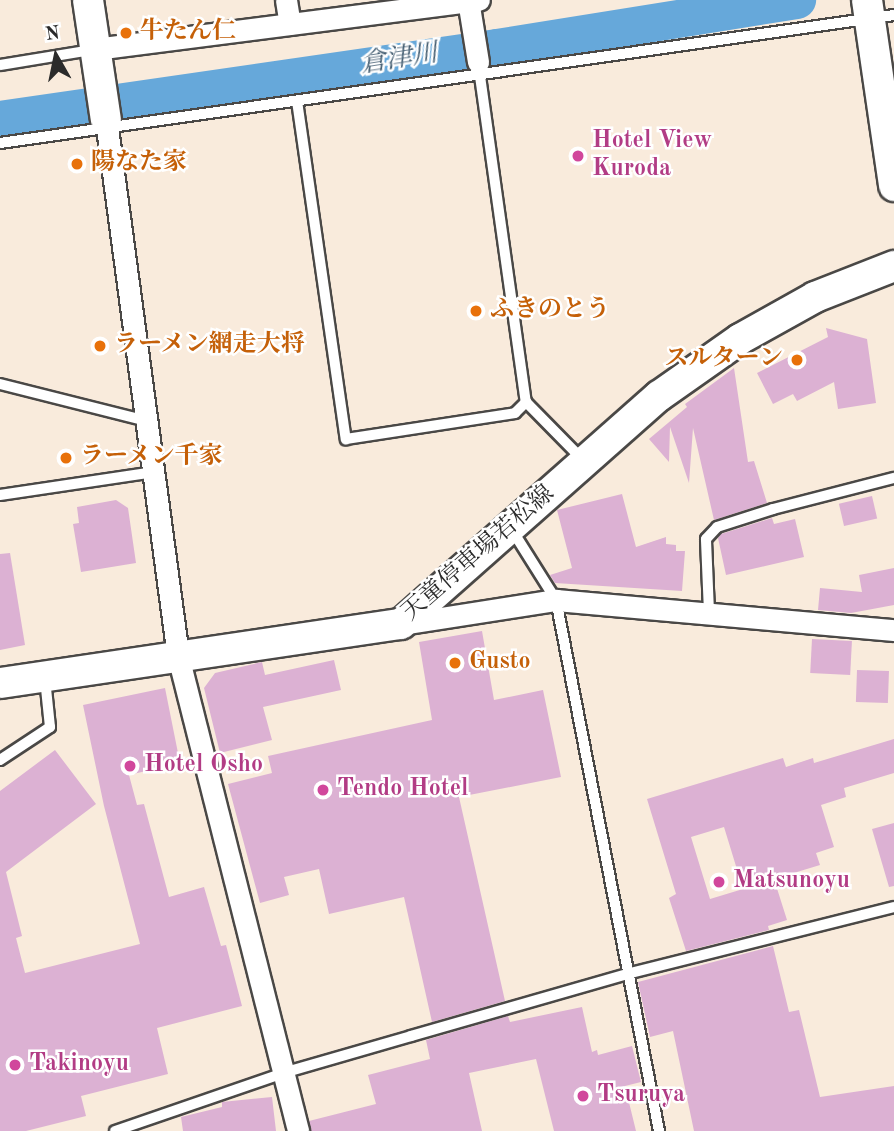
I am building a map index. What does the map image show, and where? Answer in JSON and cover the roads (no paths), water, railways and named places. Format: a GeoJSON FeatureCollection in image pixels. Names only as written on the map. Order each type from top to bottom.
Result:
{"type":"FeatureCollection","features":[{"type":"Feature","properties":{"kind":"main road"},"geometry":{"type":"LineString","coordinates":[[88,0],[106,125]]}},
{"type":"Feature","properties":{"kind":"main road"},"geometry":{"type":"LineString","coordinates":[[876,11],[894,186]]}},
{"type":"Feature","properties":{"kind":"main road","name":"天童停車場若松線"},"geometry":{"type":"LineString","coordinates":[[0,683],[401,624],[659,396],[740,339],[815,297],[894,266]]}},
{"type":"Feature","properties":{"kind":"street"},"geometry":{"type":"LineString","coordinates":[[286,0],[289,24]]}},
{"type":"Feature","properties":{"kind":"street"},"geometry":{"type":"LineString","coordinates":[[96,55],[289,24],[472,4],[479,68]]}},
{"type":"Feature","properties":{"kind":"street"},"geometry":{"type":"LineString","coordinates":[[106,125],[178,656],[298,1131]]}},
{"type":"Feature","properties":{"kind":"street"},"geometry":{"type":"LineString","coordinates":[[401,624],[555,600],[894,630]]}},
{"type":"Feature","properties":{"kind":"lane"},"geometry":{"type":"LineString","coordinates":[[0,143],[106,125],[298,101],[479,68],[876,11]]}},
{"type":"Feature","properties":{"kind":"lane"},"geometry":{"type":"LineString","coordinates":[[0,65],[96,55]]}},
{"type":"Feature","properties":{"kind":"lane"},"geometry":{"type":"LineString","coordinates":[[479,68],[526,402],[585,462]]}},
{"type":"Feature","properties":{"kind":"lane"},"geometry":{"type":"LineString","coordinates":[[298,101],[346,439],[515,413],[526,402]]}},
{"type":"Feature","properties":{"kind":"lane"},"geometry":{"type":"LineString","coordinates":[[0,384],[147,421]]}},
{"type":"Feature","properties":{"kind":"lane"},"geometry":{"type":"LineString","coordinates":[[0,495],[154,472]]}},
{"type":"Feature","properties":{"kind":"lane"},"geometry":{"type":"LineString","coordinates":[[709,612],[706,539],[717,527],[773,509],[894,478]]}},
{"type":"Feature","properties":{"kind":"lane"},"geometry":{"type":"LineString","coordinates":[[510,528],[555,600],[659,1131]]}},
{"type":"Feature","properties":{"kind":"lane"},"geometry":{"type":"LineString","coordinates":[[0,761],[50,727],[44,676]]}},
{"type":"Feature","properties":{"kind":"lane"},"geometry":{"type":"LineString","coordinates":[[115,1131],[283,1073],[627,974],[894,906]]}},
{"type":"Feature","properties":{"kind":"waterway","name":"倉津川"},"geometry":{"type":"LineString","coordinates":[[0,120],[497,48],[797,0]]}},
{"type":"Feature","properties":{"kind":"place","name":"牛たん仁"},"geometry":{"type":"Point","coordinates":[126,33]}},
{"type":"Feature","properties":{"kind":"place","name":"Hotel View Kuroda"},"geometry":{"type":"Point","coordinates":[578,156]}},
{"type":"Feature","properties":{"kind":"place","name":"陽なた家"},"geometry":{"type":"Point","coordinates":[77,164]}},
{"type":"Feature","properties":{"kind":"place","name":"ふきのとう"},"geometry":{"type":"Point","coordinates":[476,311]}},
{"type":"Feature","properties":{"kind":"place","name":"ラーメン網走大将"},"geometry":{"type":"Point","coordinates":[100,346]}},
{"type":"Feature","properties":{"kind":"place","name":"スルターン"},"geometry":{"type":"Point","coordinates":[797,360]}},
{"type":"Feature","properties":{"kind":"place","name":"ラーメン千家"},"geometry":{"type":"Point","coordinates":[66,458]}},
{"type":"Feature","properties":{"kind":"place","name":"Gusto"},"geometry":{"type":"Point","coordinates":[455,663]}},
{"type":"Feature","properties":{"kind":"place","name":"Hotel Osho"},"geometry":{"type":"Point","coordinates":[130,766]}},
{"type":"Feature","properties":{"kind":"place","name":"Tendo Hotel"},"geometry":{"type":"Point","coordinates":[323,790]}},
{"type":"Feature","properties":{"kind":"place","name":"Matsunoyu"},"geometry":{"type":"Point","coordinates":[719,882]}},
{"type":"Feature","properties":{"kind":"place","name":"Takinoyu"},"geometry":{"type":"Point","coordinates":[15,1065]}},
{"type":"Feature","properties":{"kind":"place","name":"Tsuruya"},"geometry":{"type":"Point","coordinates":[583,1096]}}]}
